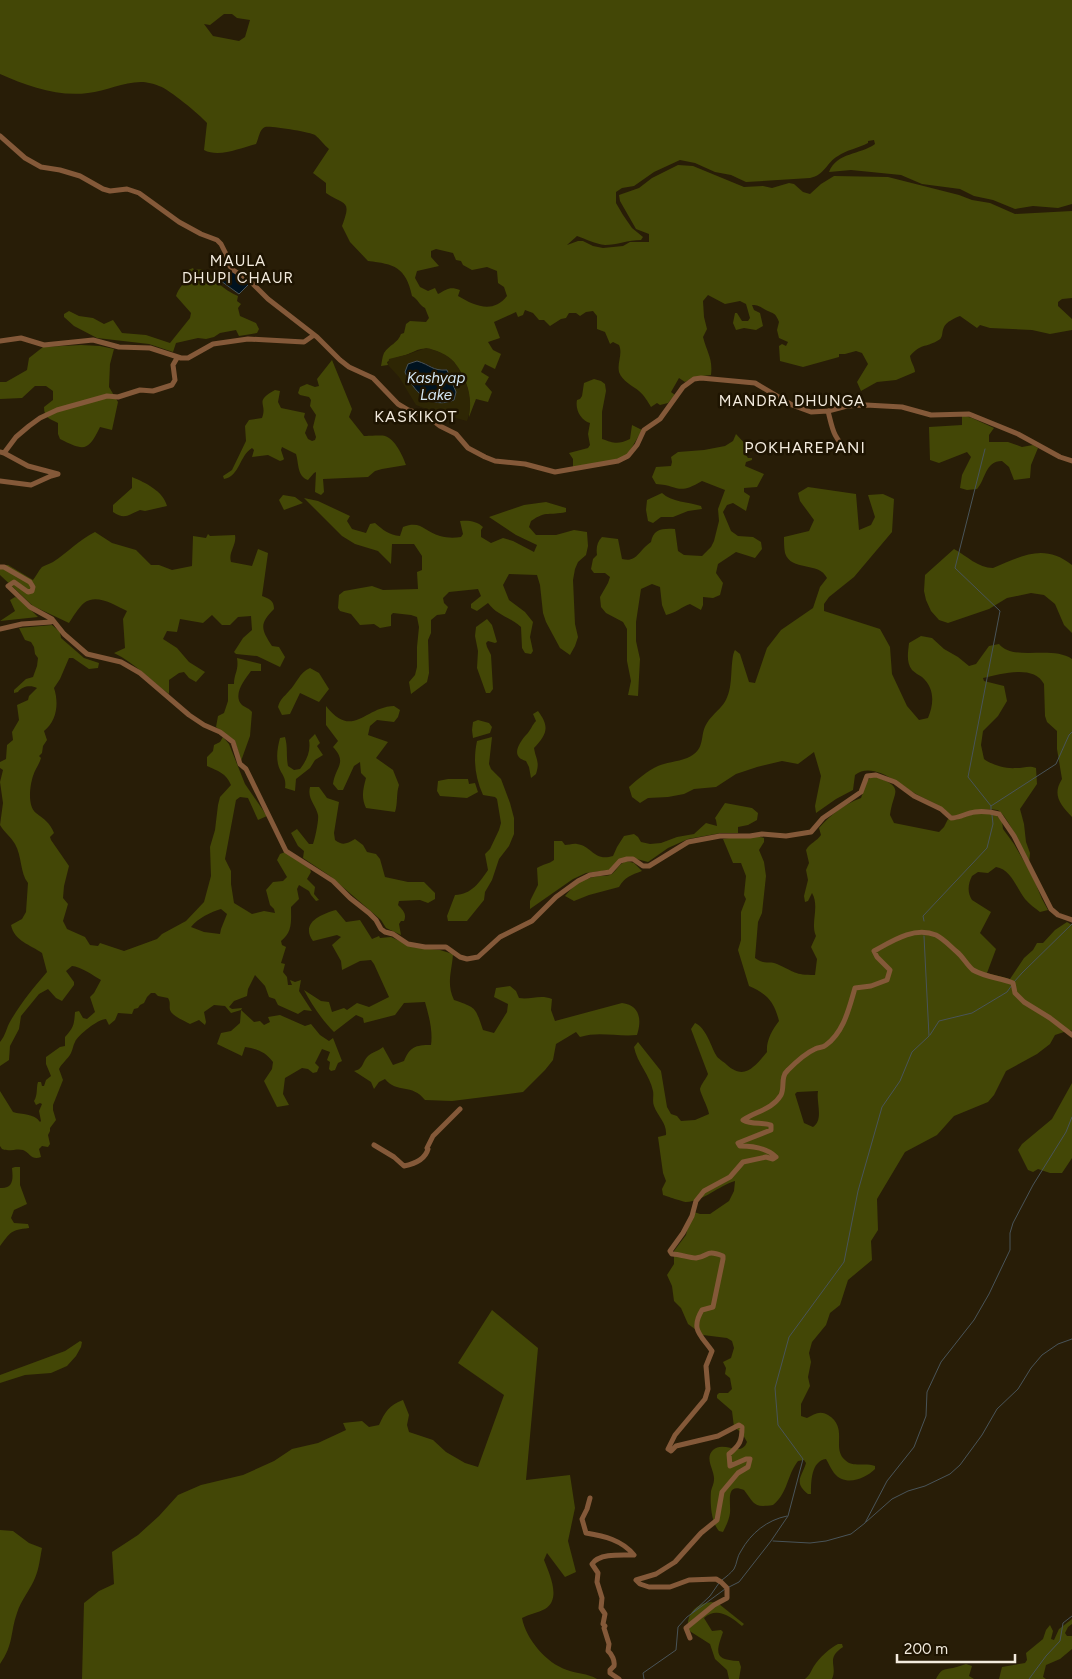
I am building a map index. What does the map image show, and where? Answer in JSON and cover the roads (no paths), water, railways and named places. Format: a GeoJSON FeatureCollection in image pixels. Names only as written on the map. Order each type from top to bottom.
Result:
{"type":"FeatureCollection","features":[{"type":"Feature","properties":{"kind":"street"},"geometry":{"type":"LineString","coordinates":[[0,136],[25,158],[41,167],[69,172],[110,191],[127,189],[139,193],[179,222],[200,234],[217,240],[226,254],[229,265],[234,270],[250,280],[268,299],[314,335],[349,367],[373,378],[398,404],[408,410],[428,416],[440,426],[456,434],[468,448],[478,455],[495,461],[520,463],[555,472],[611,464],[628,456],[644,430],[660,419],[683,387],[694,379],[726,379],[755,383],[770,393],[811,412],[866,405],[902,407],[932,415],[969,414],[1018,434],[1060,457],[1072,461]]}},
{"type":"Feature","properties":{"kind":"street"},"geometry":{"type":"LineString","coordinates":[[0,341],[21,338],[44,345],[93,340],[119,347],[150,348],[163,351],[177,358],[188,358],[213,344],[248,339],[304,342],[314,335]]}},
{"type":"Feature","properties":{"kind":"street"},"geometry":{"type":"LineString","coordinates":[[0,480],[31,485],[58,474],[28,466],[2,453],[16,437],[40,418],[57,410],[107,396],[118,397],[140,390],[153,391],[172,385],[175,380],[175,372],[172,365],[177,358]]}},
{"type":"Feature","properties":{"kind":"street"},"geometry":{"type":"LineString","coordinates":[[828,410],[832,430],[836,433],[839,443],[850,452]]}},
{"type":"Feature","properties":{"kind":"street"},"geometry":{"type":"LineString","coordinates":[[0,567],[4,567],[30,582],[33,587],[32,591],[28,592],[14,582],[8,586],[30,607],[52,619],[64,634],[87,654],[121,662],[140,673],[189,715],[204,725],[220,732],[233,742],[240,764],[246,769],[286,851],[333,881],[369,913],[381,929],[408,944],[425,947],[446,947],[460,957],[467,959],[478,957],[500,937],[532,921],[556,897],[578,881],[590,875],[610,872],[620,861],[627,858],[633,859],[643,866],[649,866],[688,842],[720,836],[762,834],[786,836],[811,832],[823,818],[861,792],[867,776],[873,774],[895,782],[914,796],[941,809],[951,818],[958,818],[975,812],[999,814],[1014,836],[1051,909],[1058,915],[1072,920]]}},
{"type":"Feature","properties":{"kind":"street"},"geometry":{"type":"LineString","coordinates":[[0,629],[22,624],[51,622],[52,619]]}},
{"type":"Feature","properties":{"kind":"street"},"geometry":{"type":"LineString","coordinates":[[690,1638],[686,1628],[714,1605],[727,1598],[727,1588],[716,1579],[689,1580],[670,1587],[649,1586],[640,1584],[636,1580],[656,1574],[675,1562],[701,1533],[717,1520],[722,1492],[738,1473],[748,1466],[750,1459],[730,1466],[729,1454],[741,1442],[743,1430],[739,1425],[718,1436],[676,1446],[671,1451],[668,1449],[675,1435],[705,1399],[708,1388],[706,1366],[712,1351],[697,1330],[697,1318],[702,1310],[713,1307],[723,1259],[723,1256],[713,1252],[694,1258],[681,1254],[672,1254],[670,1251],[683,1234],[692,1216],[696,1201],[704,1191],[730,1177],[743,1162],[766,1157],[773,1159],[776,1157],[763,1149],[740,1146],[738,1143],[771,1130],[771,1125],[750,1123],[743,1120],[767,1109],[781,1094],[783,1079],[787,1070],[815,1049],[826,1046],[835,1037],[845,1019],[855,988],[872,986],[887,980],[890,970],[877,957],[874,951],[888,942],[911,934],[928,933],[937,936],[960,955],[974,970],[990,977],[1014,983],[1016,993],[1024,1002],[1072,1035]]}},
{"type":"Feature","properties":{"kind":"street"},"geometry":{"type":"LineString","coordinates":[[374,1145],[394,1157],[404,1166],[414,1165],[427,1154],[427,1148],[433,1136],[460,1109]]}},
{"type":"Feature","properties":{"kind":"street"},"geometry":{"type":"LineString","coordinates":[[590,1498],[588,1509],[582,1519],[586,1534],[612,1539],[628,1548],[634,1554],[602,1556],[593,1561],[592,1564],[598,1573],[602,1608],[605,1614],[603,1624],[609,1644],[608,1651],[611,1653],[614,1663],[610,1673],[619,1679]]}},
{"type":"Feature","properties":{"kind":"water"},"geometry":{"type":"Polygon","coordinates":[[[232,271],[247,280],[249,284],[239,294],[221,281],[221,275],[232,271]]]}},
{"type":"Feature","properties":{"kind":"water","name":"Kashyap Lake"},"geometry":{"type":"Polygon","coordinates":[[[417,361],[435,369],[447,370],[456,392],[454,400],[438,403],[430,401],[418,392],[405,372],[408,364],[417,361]]]}},
{"type":"Feature","properties":{"kind":"waterway"},"geometry":{"type":"LineString","coordinates":[[985,449],[955,568],[1000,611],[968,777],[991,806],[991,811]]}},
{"type":"Feature","properties":{"kind":"waterway"},"geometry":{"type":"LineString","coordinates":[[991,806],[1056,764],[1072,732]]}},
{"type":"Feature","properties":{"kind":"waterway"},"geometry":{"type":"LineString","coordinates":[[924,921],[923,916],[987,848],[993,824],[992,815]]}},
{"type":"Feature","properties":{"kind":"waterway"},"geometry":{"type":"LineString","coordinates":[[1014,982],[1072,924]]}},
{"type":"Feature","properties":{"kind":"waterway"},"geometry":{"type":"LineString","coordinates":[[729,1587],[739,1582],[788,1516],[803,1459],[778,1425],[775,1388],[789,1337],[844,1262],[858,1191],[882,1107],[900,1081],[912,1052],[929,1036],[924,936]]}},
{"type":"Feature","properties":{"kind":"waterway"},"geometry":{"type":"LineString","coordinates":[[930,1035],[939,1021],[972,1013],[1007,992],[1012,985]]}},
{"type":"Feature","properties":{"kind":"waterway"},"geometry":{"type":"LineString","coordinates":[[773,1541],[810,1543],[826,1541],[851,1534],[865,1523],[887,1481],[914,1447],[926,1416],[927,1392],[941,1362],[974,1320],[989,1294],[1010,1250],[1010,1233],[1013,1223],[1033,1185],[1066,1132],[1072,1117]]}},
{"type":"Feature","properties":{"kind":"waterway"},"geometry":{"type":"LineString","coordinates":[[866,1522],[892,1499],[950,1474],[960,1465],[982,1435],[997,1409],[1018,1389],[1042,1355],[1058,1344],[1072,1339]]}},
{"type":"Feature","properties":{"kind":"waterway"},"geometry":{"type":"LineString","coordinates":[[722,1580],[734,1569],[745,1544],[760,1528],[787,1516]]}},
{"type":"Feature","properties":{"kind":"waterway"},"geometry":{"type":"LineString","coordinates":[[692,1613],[710,1596],[719,1583]]}},
{"type":"Feature","properties":{"kind":"waterway"},"geometry":{"type":"LineString","coordinates":[[644,1679],[643,1673],[676,1650],[678,1627],[687,1617],[725,1589]]}},
{"type":"Feature","properties":{"kind":"waterway"},"geometry":{"type":"LineString","coordinates":[[1029,1679],[1060,1641],[1063,1623],[1072,1616]]}},
{"type":"Feature","properties":{"kind":"district","name":"MAULA DHUPI CHAUR"},"geometry":{"type":"Point","coordinates":[238,270]}},
{"type":"Feature","properties":{"kind":"district","name":"MANDRA DHUNGA"},"geometry":{"type":"Point","coordinates":[792,401]}},
{"type":"Feature","properties":{"kind":"district","name":"KASKIKOT"},"geometry":{"type":"Point","coordinates":[416,416]}},
{"type":"Feature","properties":{"kind":"district","name":"POKHAREPANI"},"geometry":{"type":"Point","coordinates":[805,447]}}]}
